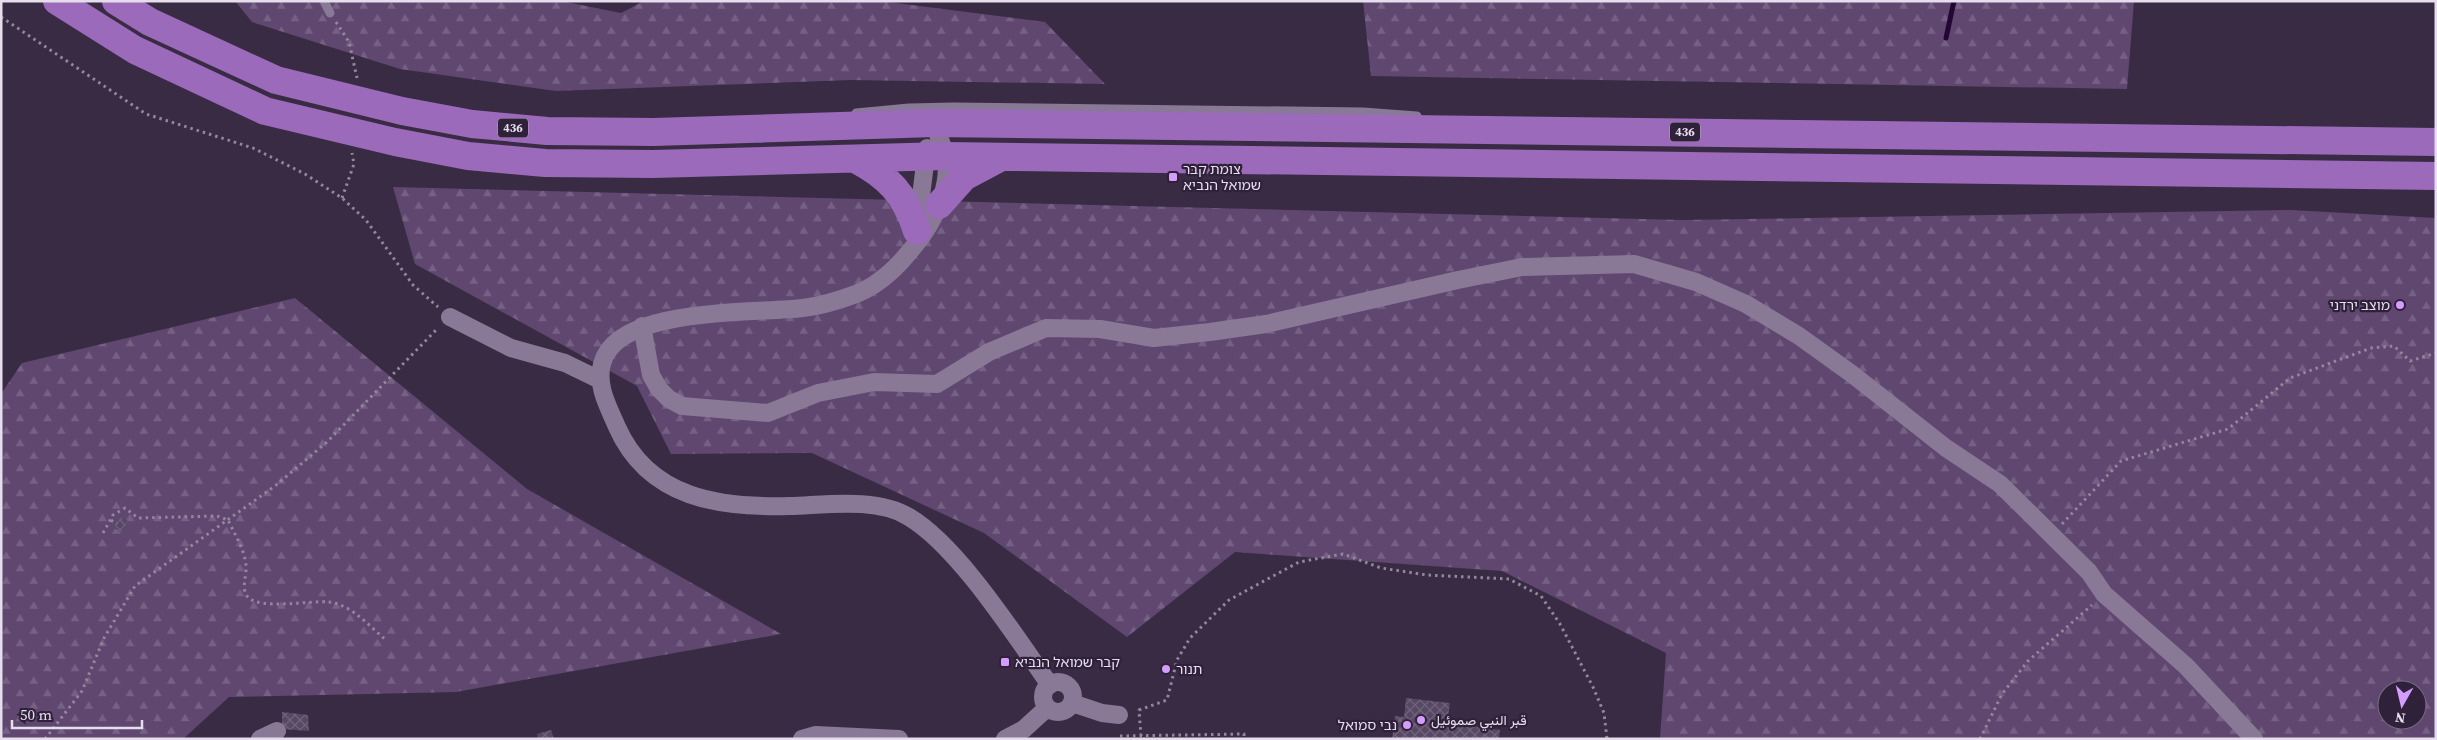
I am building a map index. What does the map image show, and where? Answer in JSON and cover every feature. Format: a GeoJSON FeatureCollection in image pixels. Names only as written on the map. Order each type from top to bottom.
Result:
{"type":"FeatureCollection","features":[{"type":"Feature","properties":{"kind":"main road"},"geometry":{"type":"LineString","coordinates":[[57,1],[135,50],[266,111],[396,142],[468,156],[545,163],[653,164],[1002,157],[2436,176]]}},
{"type":"Feature","properties":{"kind":"main road","name":"436"},"geometry":{"type":"LineString","coordinates":[[116,1],[150,22],[276,80],[402,111],[463,122],[547,131],[654,132],[934,123],[2436,142]]}},
{"type":"Feature","properties":{"kind":"main road"},"geometry":{"type":"LineString","coordinates":[[939,205],[964,177],[981,166],[1002,157]]}},
{"type":"Feature","properties":{"kind":"main road"},"geometry":{"type":"LineString","coordinates":[[855,159],[874,168],[889,180],[910,210],[913,241]]}},
{"type":"Feature","properties":{"kind":"street"},"geometry":{"type":"LineString","coordinates":[[913,241],[923,191],[936,157],[934,123]]}},
{"type":"Feature","properties":{"kind":"street"},"geometry":{"type":"LineString","coordinates":[[936,157],[946,175],[939,205],[924,233],[913,241],[891,272],[875,284],[857,293],[806,308],[685,318],[642,326],[616,340],[607,351],[602,364],[600,380],[605,398],[624,442],[640,464],[680,491],[700,499],[725,505],[858,504],[908,515],[934,536],[971,577],[1050,685]]}},
{"type":"Feature","properties":{"kind":"street"},"geometry":{"type":"LineString","coordinates":[[642,326],[651,375],[659,389],[669,399],[682,406],[768,413],[818,393],[874,382],[937,384],[989,352],[1046,328],[1100,329],[1154,338],[1210,332],[1266,324],[1522,267],[1634,264],[1696,282],[1746,304],[1798,336],[1852,374],[1946,448],[2000,484],[2089,572],[2104,594],[2186,666],[2254,739]]}},
{"type":"Feature","properties":{"kind":"street"},"geometry":{"type":"LineString","coordinates":[[450,317],[511,348],[565,363],[600,380]]}},
{"type":"Feature","properties":{"kind":"street"},"geometry":{"type":"LineString","coordinates":[[1058,682],[1069,687],[1073,694],[1072,703],[1061,712],[1047,708],[1043,698],[1045,690],[1050,685],[1058,682]]}},
{"type":"Feature","properties":{"kind":"street"},"geometry":{"type":"LineString","coordinates":[[1072,703],[1102,713],[1119,715]]}},
{"type":"Feature","properties":{"kind":"street"},"geometry":{"type":"LineString","coordinates":[[1005,739],[1024,729],[1047,708]]}},
{"type":"Feature","properties":{"kind":"street"},"geometry":{"type":"LineString","coordinates":[[260,739],[277,731]]}},
{"type":"Feature","properties":{"kind":"street"},"geometry":{"type":"LineString","coordinates":[[802,739],[816,735],[899,739]]}},
{"type":"Feature","properties":{"kind":"lane"},"geometry":{"type":"LineString","coordinates":[[324,1],[330,13]]}},
{"type":"Feature","properties":{"kind":"lane"},"geometry":{"type":"LineString","coordinates":[[786,128],[880,110],[936,108],[1363,112],[1429,118]]}},
{"type":"Feature","properties":{"kind":"lane"},"geometry":{"type":"LineString","coordinates":[[1439,119],[1507,130]]}},
{"type":"Feature","properties":{"kind":"path"},"geometry":{"type":"LineString","coordinates":[[1,18],[146,114],[253,148],[305,174],[342,198],[366,220],[413,285],[450,317],[392,373],[327,442],[275,486],[135,586],[104,638],[82,691],[45,739]]}},
{"type":"Feature","properties":{"kind":"path"},"geometry":{"type":"LineString","coordinates":[[2052,536],[2121,461],[2228,428],[2290,378],[2370,348],[2394,346],[2410,361],[2436,353]]}},
{"type":"Feature","properties":{"kind":"path"},"geometry":{"type":"LineString","coordinates":[[103,534],[113,515],[125,508],[138,518],[207,515],[228,520]]}},
{"type":"Feature","properties":{"kind":"path"},"geometry":{"type":"LineString","coordinates":[[110,520],[117,524]]}},
{"type":"Feature","properties":{"kind":"path"},"geometry":{"type":"LineString","coordinates":[[228,520],[245,556],[247,568],[245,592],[248,598],[256,602],[268,604],[317,601],[345,606],[386,640]]}},
{"type":"Feature","properties":{"kind":"path"},"geometry":{"type":"LineString","coordinates":[[1141,736],[1138,710],[1167,700],[1177,660],[1190,638],[1229,600],[1299,562],[1343,554],[1381,568],[1427,575],[1509,580],[1541,596],[1560,624],[1593,687],[1604,713],[1607,739]]}},
{"type":"Feature","properties":{"kind":"path"},"geometry":{"type":"LineString","coordinates":[[1980,739],[2002,694],[2028,661],[2104,594]]}},
{"type":"Feature","properties":{"kind":"path"},"geometry":{"type":"LineString","coordinates":[[1120,736],[1244,734],[1244,739]]}},
{"type":"Feature","properties":{"kind":"green space"},"geometry":{"type":"Polygon","coordinates":[[[235,1],[561,1],[621,13],[644,1],[880,1],[1045,22],[1105,84],[851,80],[556,91],[400,69],[252,22],[235,1]]]}},
{"type":"Feature","properties":{"kind":"green space"},"geometry":{"type":"Polygon","coordinates":[[[1363,1],[2134,1],[2127,89],[1371,76],[1363,1]]]}},
{"type":"Feature","properties":{"kind":"green space"},"geometry":{"type":"Polygon","coordinates":[[[393,187],[1682,220],[2291,210],[2436,218],[2436,739],[1660,739],[1666,653],[1502,571],[1235,552],[1127,637],[984,533],[812,453],[671,454],[637,386],[415,264],[393,187]]]}},
{"type":"Feature","properties":{"kind":"green space"},"geometry":{"type":"Polygon","coordinates":[[[295,298],[527,489],[781,634],[456,692],[229,697],[183,739],[1,739],[1,394],[22,363],[295,298]]]}},
{"type":"Feature","properties":{"kind":"building"},"geometry":{"type":"Polygon","coordinates":[[[121,517],[128,521],[121,532],[114,528],[121,517]]]}},
{"type":"Feature","properties":{"kind":"building","name":"قبر النبي صموئيل"},"geometry":{"type":"Polygon","coordinates":[[[1406,698],[1450,703],[1447,723],[1500,730],[1499,739],[1392,739],[1395,716],[1404,717],[1406,698]]]}},
{"type":"Feature","properties":{"kind":"building"},"geometry":{"type":"Polygon","coordinates":[[[282,712],[308,715],[309,731],[282,729],[282,712]]]}},
{"type":"Feature","properties":{"kind":"building"},"geometry":{"type":"Polygon","coordinates":[[[551,730],[554,739],[538,739],[537,734],[551,730]]]}},
{"type":"Feature","properties":{"kind":"waterway"},"geometry":{"type":"LineString","coordinates":[[1946,38],[1954,1]]}},
{"type":"Feature","properties":{"kind":"place","name":"צומת קבר שמואל הנביא"},"geometry":{"type":"Point","coordinates":[1173,177]}},
{"type":"Feature","properties":{"kind":"place","name":"מוצב ירדני"},"geometry":{"type":"Point","coordinates":[2400,305]}},
{"type":"Feature","properties":{"kind":"place","name":"קבר שמואל הנביא"},"geometry":{"type":"Point","coordinates":[1005,662]}},
{"type":"Feature","properties":{"kind":"place","name":"תנור"},"geometry":{"type":"Point","coordinates":[1166,669]}},
{"type":"Feature","properties":{"kind":"place","name":"قبر النبي صموئيل"},"geometry":{"type":"Point","coordinates":[1421,720]}},
{"type":"Feature","properties":{"kind":"place","name":"נבי סמואל"},"geometry":{"type":"Point","coordinates":[1407,725]}}]}
